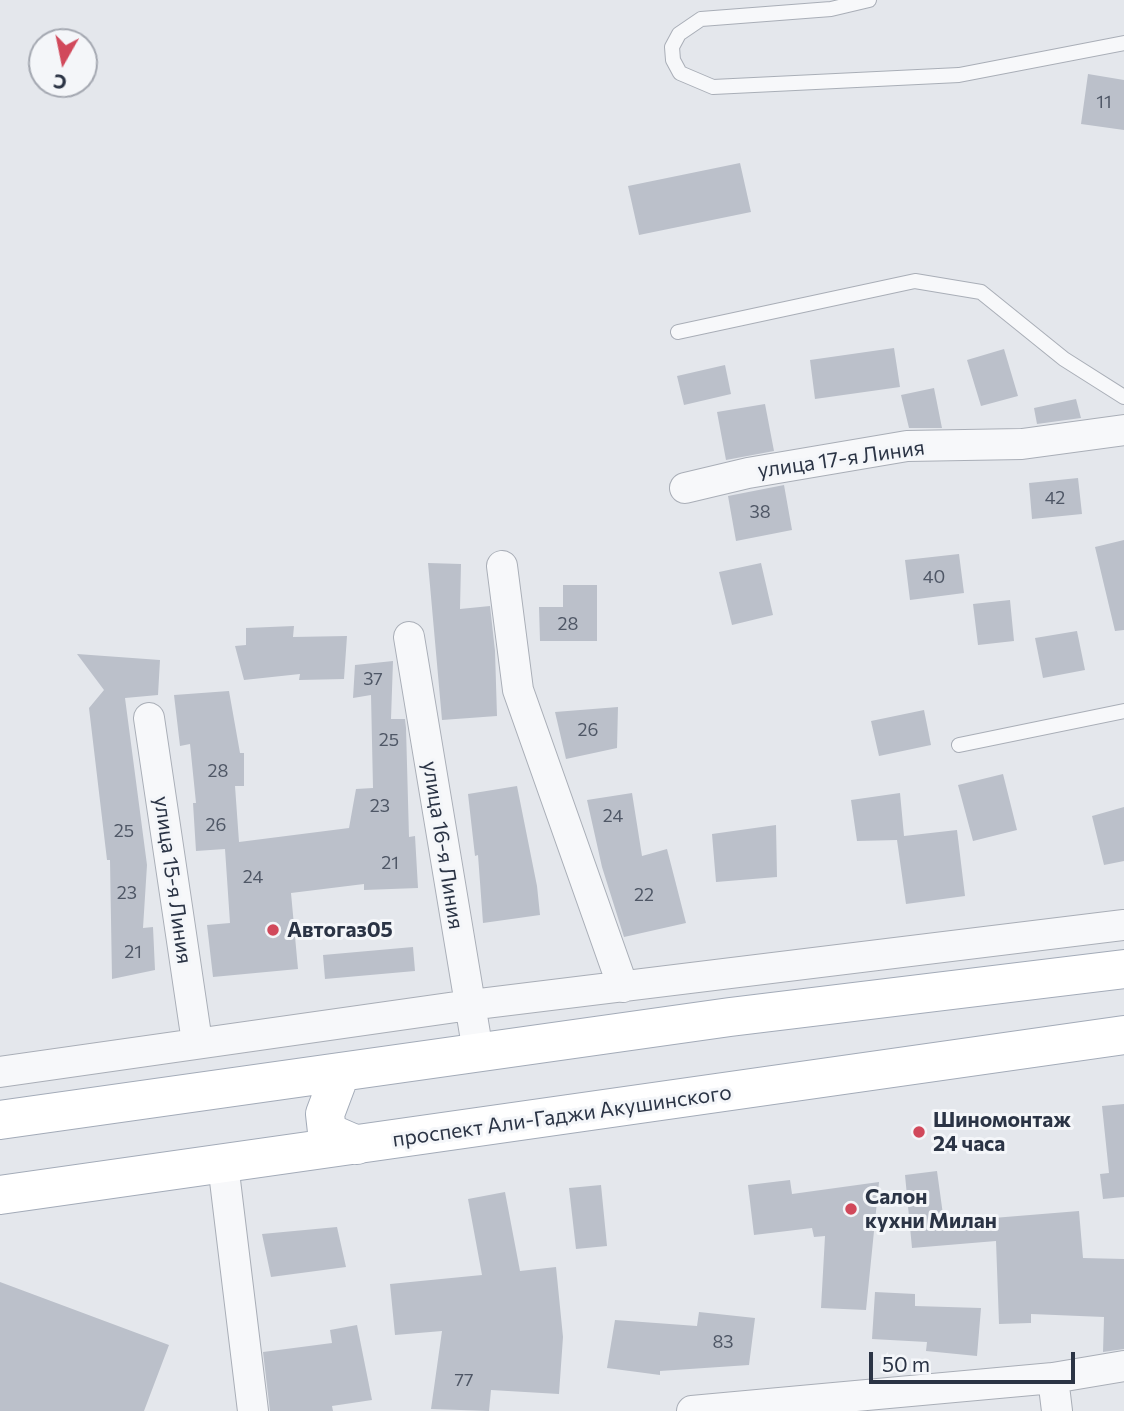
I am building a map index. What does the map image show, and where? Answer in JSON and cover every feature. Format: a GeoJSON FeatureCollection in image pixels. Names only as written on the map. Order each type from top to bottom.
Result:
{"type":"FeatureCollection","features":[{"type":"Feature","properties":{"kind":"main road"},"geometry":{"type":"LineString","coordinates":[[0,1120],[744,1015],[1124,969]]}},
{"type":"Feature","properties":{"kind":"main road","name":"проспект Али-Гаджи Акушинского"},"geometry":{"type":"LineString","coordinates":[[0,1195],[1124,1035]]}},
{"type":"Feature","properties":{"kind":"main road"},"geometry":{"type":"LineString","coordinates":[[340,1074],[325,1114],[327,1132],[357,1145]]}},
{"type":"Feature","properties":{"kind":"street","name":"улица 17-я Линия"},"geometry":{"type":"LineString","coordinates":[[685,488],[748,473],[907,446],[1022,444],[1124,430]]}},
{"type":"Feature","properties":{"kind":"street"},"geometry":{"type":"LineString","coordinates":[[502,566],[518,690],[623,987]]}},
{"type":"Feature","properties":{"kind":"street","name":"улица 16-я Линия"},"geometry":{"type":"LineString","coordinates":[[409,637],[478,1052]]}},
{"type":"Feature","properties":{"kind":"street","name":"улица 15-я Линия"},"geometry":{"type":"LineString","coordinates":[[149,718],[197,1042]]}},
{"type":"Feature","properties":{"kind":"street"},"geometry":{"type":"LineString","coordinates":[[0,1072],[470,1005],[1124,925]]}},
{"type":"Feature","properties":{"kind":"street"},"geometry":{"type":"LineString","coordinates":[[223,1164],[253,1411]]}},
{"type":"Feature","properties":{"kind":"street"},"geometry":{"type":"LineString","coordinates":[[692,1411],[796,1407],[1053,1378],[1124,1366]]}},
{"type":"Feature","properties":{"kind":"street"},"geometry":{"type":"LineString","coordinates":[[1053,1378],[1058,1411]]}},
{"type":"Feature","properties":{"kind":"lane"},"geometry":{"type":"LineString","coordinates":[[869,0],[831,9],[701,19],[679,34],[672,47],[673,60],[680,73],[713,87],[959,75],[1124,43]]}},
{"type":"Feature","properties":{"kind":"lane"},"geometry":{"type":"LineString","coordinates":[[678,331],[915,281],[981,292],[1064,359],[1124,397]]}},
{"type":"Feature","properties":{"kind":"lane"},"geometry":{"type":"LineString","coordinates":[[959,745],[1124,711]]}},
{"type":"Feature","properties":{"kind":"building"},"geometry":{"type":"Polygon","coordinates":[[[1088,74],[1124,80],[1124,130],[1081,124],[1088,74]]]}},
{"type":"Feature","properties":{"kind":"building"},"geometry":{"type":"Polygon","coordinates":[[[740,163],[751,212],[639,235],[628,186],[740,163]]]}},
{"type":"Feature","properties":{"kind":"building"},"geometry":{"type":"Polygon","coordinates":[[[894,348],[900,387],[815,399],[810,360],[894,348]]]}},
{"type":"Feature","properties":{"kind":"building"},"geometry":{"type":"Polygon","coordinates":[[[1004,349],[1018,396],[981,406],[967,360],[1004,349]]]}},
{"type":"Feature","properties":{"kind":"building"},"geometry":{"type":"Polygon","coordinates":[[[725,365],[731,394],[684,405],[677,376],[725,365]]]}},
{"type":"Feature","properties":{"kind":"building"},"geometry":{"type":"Polygon","coordinates":[[[934,388],[942,428],[909,428],[901,395],[934,388]]]}},
{"type":"Feature","properties":{"kind":"building"},"geometry":{"type":"Polygon","coordinates":[[[1076,399],[1081,418],[1037,424],[1034,408],[1076,399]]]}},
{"type":"Feature","properties":{"kind":"building"},"geometry":{"type":"Polygon","coordinates":[[[765,404],[774,451],[726,460],[717,412],[765,404]]]}},
{"type":"Feature","properties":{"kind":"building"},"geometry":{"type":"Polygon","coordinates":[[[1078,478],[1082,514],[1032,519],[1029,483],[1078,478]]]}},
{"type":"Feature","properties":{"kind":"building"},"geometry":{"type":"Polygon","coordinates":[[[784,485],[792,530],[736,541],[728,496],[784,485]]]}},
{"type":"Feature","properties":{"kind":"building"},"geometry":{"type":"Polygon","coordinates":[[[1124,540],[1124,630],[1115,631],[1095,547],[1124,540]]]}},
{"type":"Feature","properties":{"kind":"building"},"geometry":{"type":"Polygon","coordinates":[[[959,554],[964,593],[910,600],[905,560],[959,554]]]}},
{"type":"Feature","properties":{"kind":"building"},"geometry":{"type":"Polygon","coordinates":[[[428,563],[461,564],[460,609],[490,606],[495,651],[497,716],[442,720],[428,563]]]}},
{"type":"Feature","properties":{"kind":"building"},"geometry":{"type":"Polygon","coordinates":[[[761,563],[773,615],[732,625],[719,572],[761,563]]]}},
{"type":"Feature","properties":{"kind":"building"},"geometry":{"type":"Polygon","coordinates":[[[563,585],[597,585],[597,641],[540,641],[539,607],[563,607],[563,585]]]}},
{"type":"Feature","properties":{"kind":"building"},"geometry":{"type":"Polygon","coordinates":[[[1010,600],[1014,641],[978,645],[973,604],[1010,600]]]}},
{"type":"Feature","properties":{"kind":"building"},"geometry":{"type":"Polygon","coordinates":[[[294,626],[293,637],[347,636],[344,679],[299,680],[300,674],[244,680],[235,646],[246,645],[246,628],[294,626]]]}},
{"type":"Feature","properties":{"kind":"building"},"geometry":{"type":"Polygon","coordinates":[[[1077,631],[1085,670],[1043,678],[1035,638],[1077,631]]]}},
{"type":"Feature","properties":{"kind":"building"},"geometry":{"type":"Polygon","coordinates":[[[77,654],[160,660],[158,695],[125,698],[147,865],[143,928],[153,927],[155,970],[112,979],[110,860],[107,860],[89,708],[104,690],[77,654]]]}},
{"type":"Feature","properties":{"kind":"building"},"geometry":{"type":"Polygon","coordinates":[[[393,661],[391,719],[405,719],[409,837],[415,836],[418,888],[364,890],[364,884],[291,893],[298,969],[213,977],[207,925],[230,923],[225,849],[196,851],[193,803],[196,803],[190,744],[180,746],[174,695],[229,691],[240,753],[244,753],[244,786],[235,786],[239,842],[349,828],[356,789],[373,788],[371,695],[353,698],[355,665],[393,661]]]}},
{"type":"Feature","properties":{"kind":"building"},"geometry":{"type":"Polygon","coordinates":[[[618,707],[617,748],[566,759],[555,712],[618,707]]]}},
{"type":"Feature","properties":{"kind":"building"},"geometry":{"type":"Polygon","coordinates":[[[924,710],[931,745],[879,756],[871,721],[924,710]]]}},
{"type":"Feature","properties":{"kind":"building"},"geometry":{"type":"Polygon","coordinates":[[[1003,774],[1017,830],[973,841],[958,785],[1003,774]]]}},
{"type":"Feature","properties":{"kind":"building"},"geometry":{"type":"Polygon","coordinates":[[[517,786],[537,886],[540,915],[483,923],[478,855],[475,856],[468,794],[517,786]]]}},
{"type":"Feature","properties":{"kind":"building"},"geometry":{"type":"Polygon","coordinates":[[[632,793],[642,856],[667,849],[686,923],[624,937],[602,867],[587,800],[632,793]]]}},
{"type":"Feature","properties":{"kind":"building"},"geometry":{"type":"Polygon","coordinates":[[[900,793],[904,836],[957,830],[965,896],[906,904],[897,840],[857,841],[851,800],[900,793]]]}},
{"type":"Feature","properties":{"kind":"building"},"geometry":{"type":"Polygon","coordinates":[[[1124,807],[1124,861],[1104,865],[1092,816],[1124,807]]]}},
{"type":"Feature","properties":{"kind":"building"},"geometry":{"type":"Polygon","coordinates":[[[776,825],[777,877],[716,882],[712,834],[776,825]]]}},
{"type":"Feature","properties":{"kind":"building"},"geometry":{"type":"Polygon","coordinates":[[[413,947],[415,971],[325,979],[323,955],[413,947]]]}},
{"type":"Feature","properties":{"kind":"building"},"geometry":{"type":"Polygon","coordinates":[[[1124,1104],[1124,1197],[1103,1199],[1100,1174],[1109,1173],[1102,1106],[1124,1104]]]}},
{"type":"Feature","properties":{"kind":"building"},"geometry":{"type":"Polygon","coordinates":[[[937,1171],[944,1222],[1079,1211],[1083,1258],[1124,1259],[1124,1349],[1103,1352],[1104,1317],[1031,1314],[1031,1323],[999,1324],[996,1241],[912,1248],[905,1175],[937,1171]]]}},
{"type":"Feature","properties":{"kind":"building"},"geometry":{"type":"Polygon","coordinates":[[[790,1180],[792,1194],[879,1182],[866,1310],[821,1308],[825,1236],[814,1237],[812,1228],[754,1235],[748,1185],[790,1180]]]}},
{"type":"Feature","properties":{"kind":"building"},"geometry":{"type":"Polygon","coordinates":[[[601,1185],[607,1246],[576,1249],[569,1188],[601,1185]]]}},
{"type":"Feature","properties":{"kind":"building"},"geometry":{"type":"Polygon","coordinates":[[[505,1192],[520,1271],[556,1267],[563,1337],[559,1394],[491,1390],[489,1411],[431,1409],[442,1331],[395,1335],[390,1284],[482,1275],[468,1199],[505,1192]]]}},
{"type":"Feature","properties":{"kind":"building"},"geometry":{"type":"Polygon","coordinates":[[[337,1227],[346,1267],[271,1277],[262,1234],[337,1227]]]}},
{"type":"Feature","properties":{"kind":"building"},"geometry":{"type":"Polygon","coordinates":[[[0,1282],[169,1345],[144,1411],[0,1411],[0,1282]]]}},
{"type":"Feature","properties":{"kind":"building"},"geometry":{"type":"Polygon","coordinates":[[[875,1292],[915,1294],[915,1306],[981,1308],[977,1356],[926,1351],[927,1342],[872,1339],[875,1292]]]}},
{"type":"Feature","properties":{"kind":"building"},"geometry":{"type":"Polygon","coordinates":[[[699,1312],[755,1318],[749,1365],[660,1371],[660,1375],[607,1368],[615,1320],[697,1326],[699,1312]]]}},
{"type":"Feature","properties":{"kind":"building"},"geometry":{"type":"Polygon","coordinates":[[[357,1325],[372,1400],[332,1406],[333,1411],[270,1411],[263,1352],[332,1343],[330,1330],[357,1325]]]}},
{"type":"Feature","properties":{"kind":"place","name":"Автогаз05"},"geometry":{"type":"Point","coordinates":[273,930]}},
{"type":"Feature","properties":{"kind":"place","name":"Шиномонтаж 24 часа"},"geometry":{"type":"Point","coordinates":[919,1132]}},
{"type":"Feature","properties":{"kind":"place","name":"Салон кухни Милан"},"geometry":{"type":"Point","coordinates":[851,1209]}}]}
